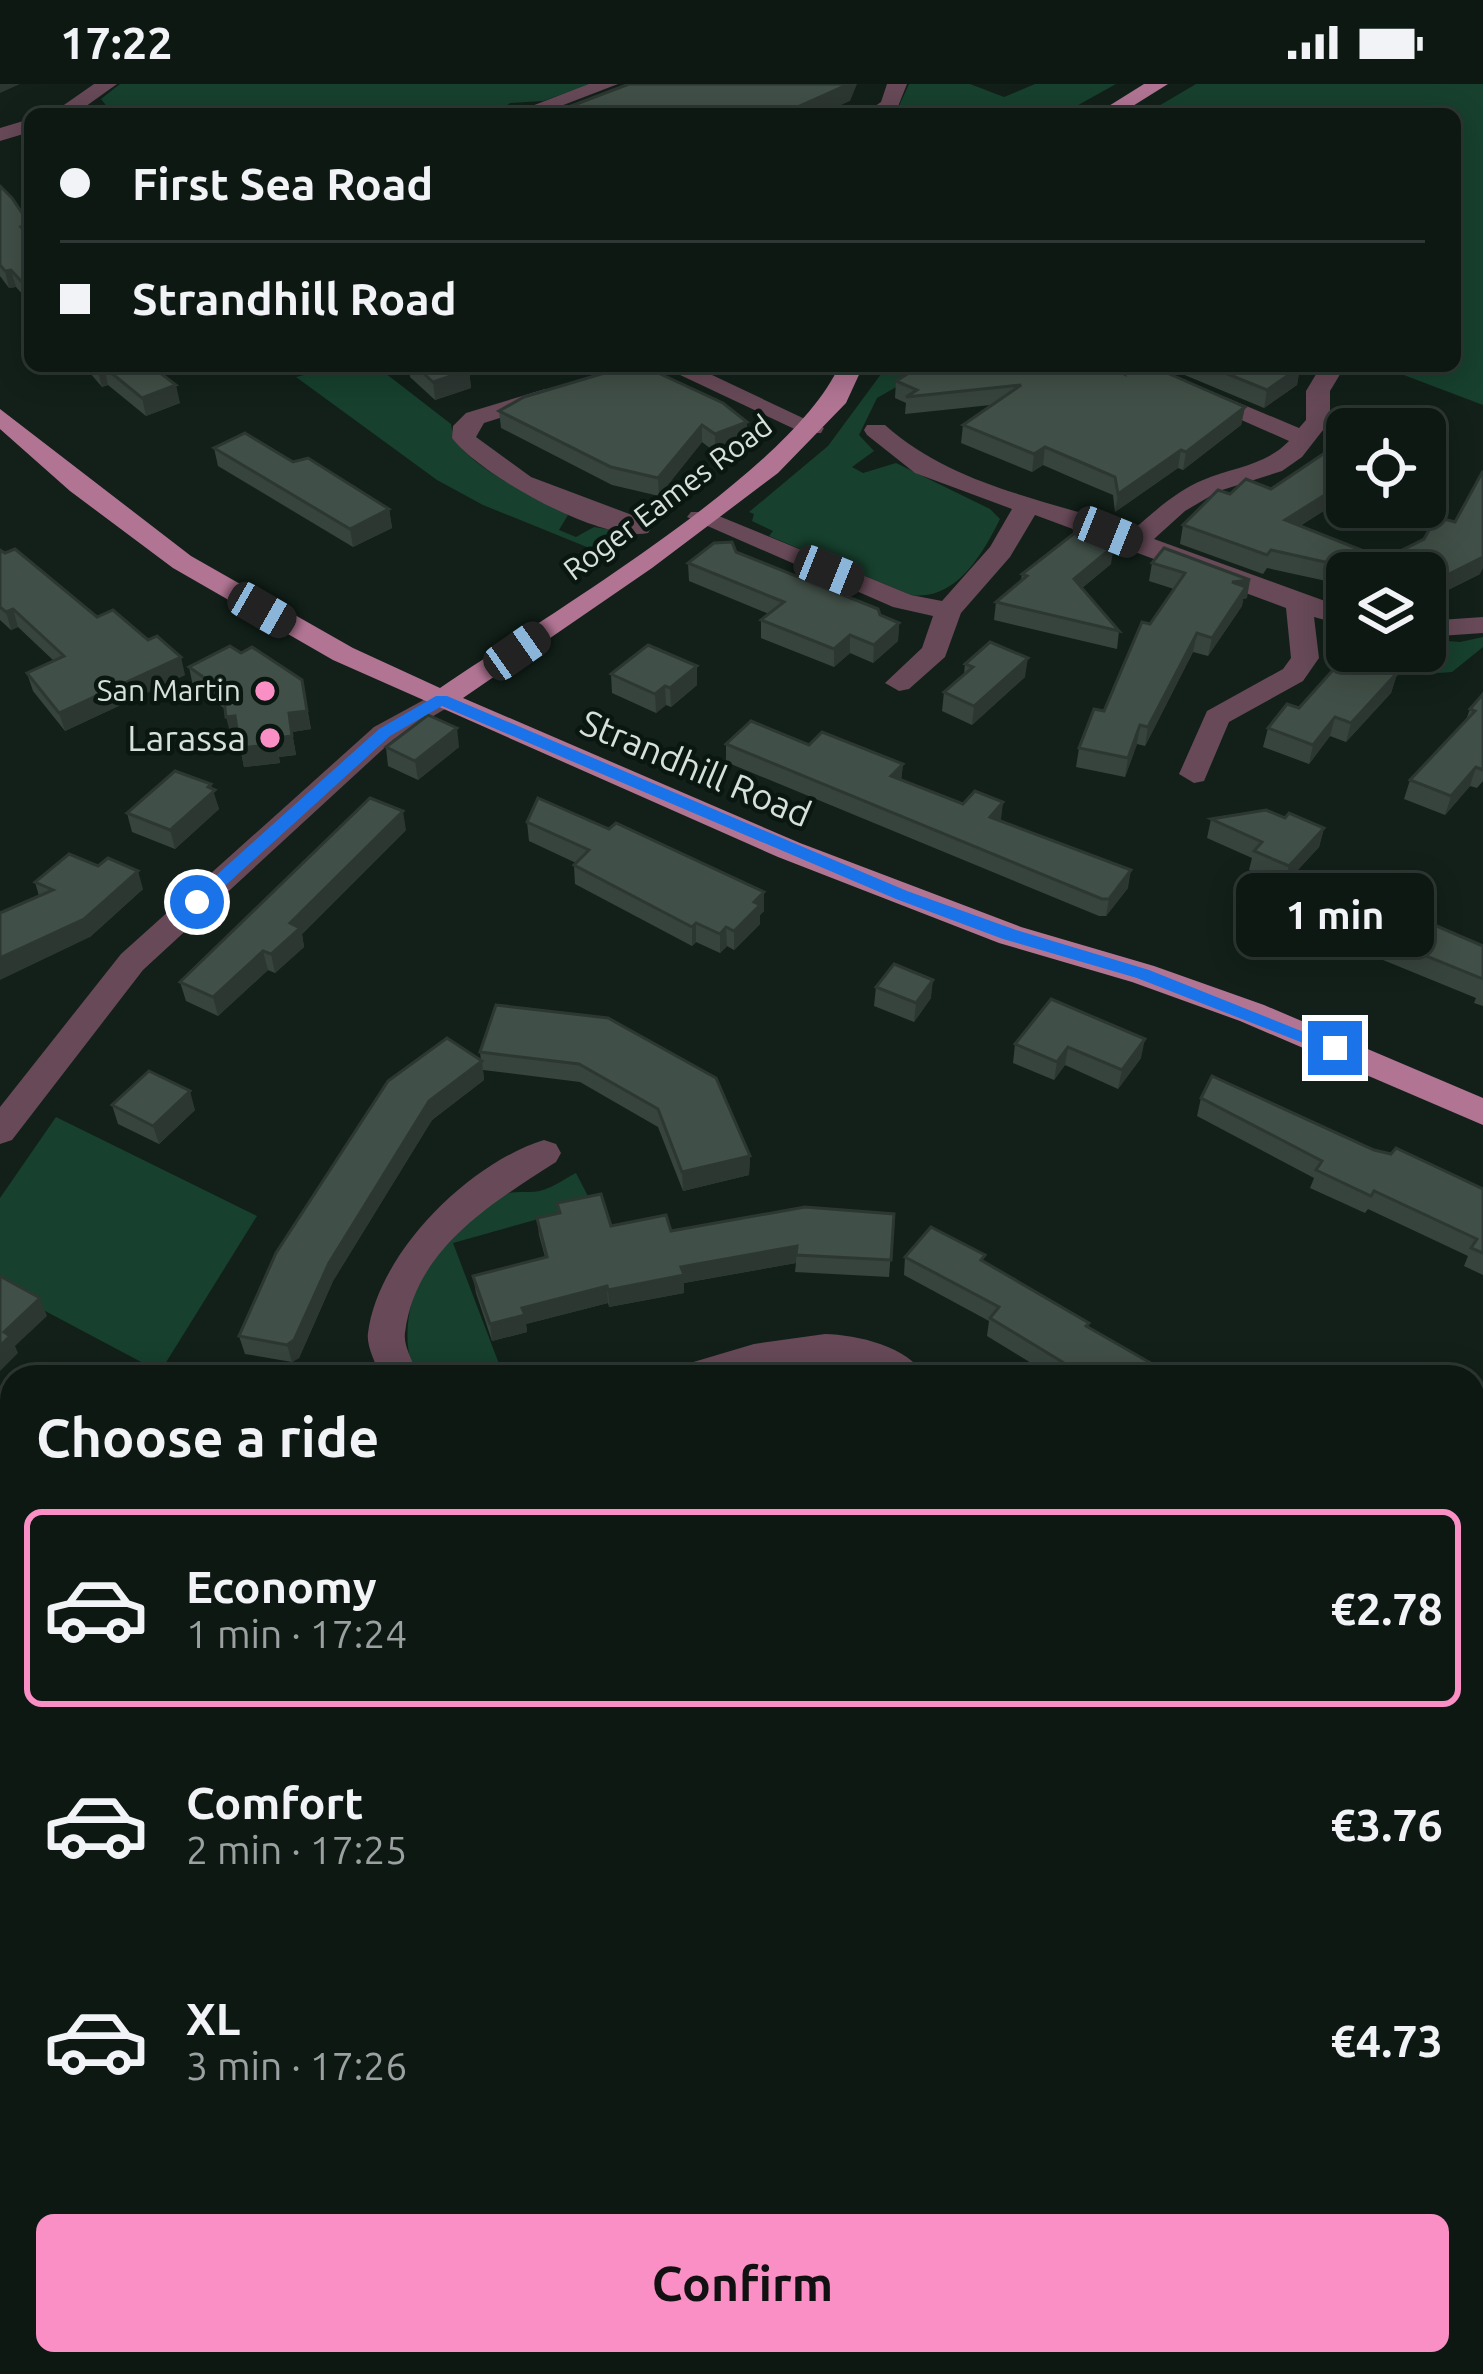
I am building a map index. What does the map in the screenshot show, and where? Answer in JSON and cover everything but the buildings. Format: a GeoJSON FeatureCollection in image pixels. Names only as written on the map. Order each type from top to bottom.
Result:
{"type":"FeatureCollection","features":[{"type":"Feature","properties":{"kind":"main road"},"geometry":{"type":"LineString","coordinates":[[1116,108],[1158,84]]}},
{"type":"Feature","properties":{"kind":"main road","name":"Roger Eames Road"},"geometry":{"type":"LineString","coordinates":[[442,700],[769,468],[837,398],[848,372]]}},
{"type":"Feature","properties":{"kind":"main road","name":"Strandhill Road"},"geometry":{"type":"LineString","coordinates":[[0,416],[79,486],[182,562],[292,628],[442,700],[902,895],[1252,1013],[1483,1112]]}},
{"type":"Feature","properties":{"kind":"street"},"geometry":{"type":"LineString","coordinates":[[80,108],[107,84]]}},
{"type":"Feature","properties":{"kind":"street"},"geometry":{"type":"LineString","coordinates":[[538,108],[608,84]]}},
{"type":"Feature","properties":{"kind":"street"},"geometry":{"type":"LineString","coordinates":[[686,372],[812,428]]}},
{"type":"Feature","properties":{"kind":"street"},"geometry":{"type":"LineString","coordinates":[[1145,372],[1302,438]]}},
{"type":"Feature","properties":{"kind":"street"},"geometry":{"type":"LineString","coordinates":[[1135,542],[1176,506],[1210,486],[1273,466],[1318,421],[1318,391],[1330,372]]}},
{"type":"Feature","properties":{"kind":"street"},"geometry":{"type":"LineString","coordinates":[[577,387],[475,418],[465,426],[464,438],[517,478],[586,511],[639,527]]}},
{"type":"Feature","properties":{"kind":"street"},"geometry":{"type":"LineString","coordinates":[[876,430],[896,451],[989,498],[1082,521],[1326,612]]}},
{"type":"Feature","properties":{"kind":"street"},"geometry":{"type":"LineString","coordinates":[[867,464],[896,451]]}},
{"type":"Feature","properties":{"kind":"street"},"geometry":{"type":"LineString","coordinates":[[899,683],[934,651],[948,610],[1001,551],[1026,508]]}},
{"type":"Feature","properties":{"kind":"street"},"geometry":{"type":"LineString","coordinates":[[564,528],[586,511]]}},
{"type":"Feature","properties":{"kind":"street"},"geometry":{"type":"LineString","coordinates":[[700,518],[903,601],[948,610]]}},
{"type":"Feature","properties":{"kind":"street"},"geometry":{"type":"LineString","coordinates":[[1194,775],[1217,717],[1293,675],[1305,658],[1299,605]]}},
{"type":"Feature","properties":{"kind":"street"},"geometry":{"type":"LineString","coordinates":[[1446,628],[1483,625]]}},
{"type":"Feature","properties":{"kind":"street"},"geometry":{"type":"LineString","coordinates":[[0,1131],[132,962],[384,733],[442,700]]}},
{"type":"Feature","properties":{"kind":"street"},"geometry":{"type":"LineString","coordinates":[[396,1365],[385,1337],[397,1297],[432,1234],[483,1190],[544,1153]]}},
{"type":"Feature","properties":{"kind":"street"},"geometry":{"type":"LineString","coordinates":[[726,1365],[830,1349],[860,1352],[884,1365]]}},
{"type":"Feature","properties":{"kind":"green space"},"geometry":{"type":"Polygon","coordinates":[[[120,84],[592,84],[504,108],[108,108],[101,99],[120,84]]]}},
{"type":"Feature","properties":{"kind":"green space"},"geometry":{"type":"Polygon","coordinates":[[[909,84],[970,84],[1004,97],[1035,84],[1116,84],[1073,108],[896,108],[909,84]]]}},
{"type":"Feature","properties":{"kind":"green space"},"geometry":{"type":"Polygon","coordinates":[[[1196,84],[1483,84],[1483,405],[1396,372],[1461,372],[1461,108],[1155,108],[1196,84]]]}},
{"type":"Feature","properties":{"kind":"green space"},"geometry":{"type":"Polygon","coordinates":[[[316,372],[384,372],[451,424],[466,453],[481,466],[568,515],[559,530],[576,537],[594,527],[632,533],[604,554],[483,505],[437,480],[296,377],[316,372]]]}},
{"type":"Feature","properties":{"kind":"green space"},"geometry":{"type":"Polygon","coordinates":[[[883,372],[922,372],[877,398],[859,435],[874,451],[852,467],[863,473],[896,463],[990,509],[1000,519],[966,573],[941,591],[911,595],[769,536],[773,531],[752,521],[754,514],[749,512],[828,446],[883,372]]]}},
{"type":"Feature","properties":{"kind":"green space"},"geometry":{"type":"Polygon","coordinates":[[[1483,637],[1483,647],[1452,672],[1439,673],[1436,672],[1446,672],[1446,641],[1483,637]]]}},
{"type":"Feature","properties":{"kind":"green space"},"geometry":{"type":"Polygon","coordinates":[[[56,1117],[257,1216],[164,1365],[147,1365],[0,1287],[0,1198],[56,1117]]]}},
{"type":"Feature","properties":{"kind":"green space"},"geometry":{"type":"Polygon","coordinates":[[[576,1173],[592,1204],[453,1243],[499,1365],[413,1365],[408,1323],[414,1296],[440,1245],[459,1224],[506,1194],[547,1189],[576,1173]]]}},
{"type":"Feature","properties":{"kind":"place","name":"San Martin"},"geometry":{"type":"Point","coordinates":[265,691]}},
{"type":"Feature","properties":{"kind":"place","name":"Larassa"},"geometry":{"type":"Point","coordinates":[270,738]}},
{"type":"Feature","properties":{"kind":"route"},"geometry":{"type":"LineString","coordinates":[[197,902],[384,733],[442,700],[902,895],[1143,974],[1335,1048]]}}]}
